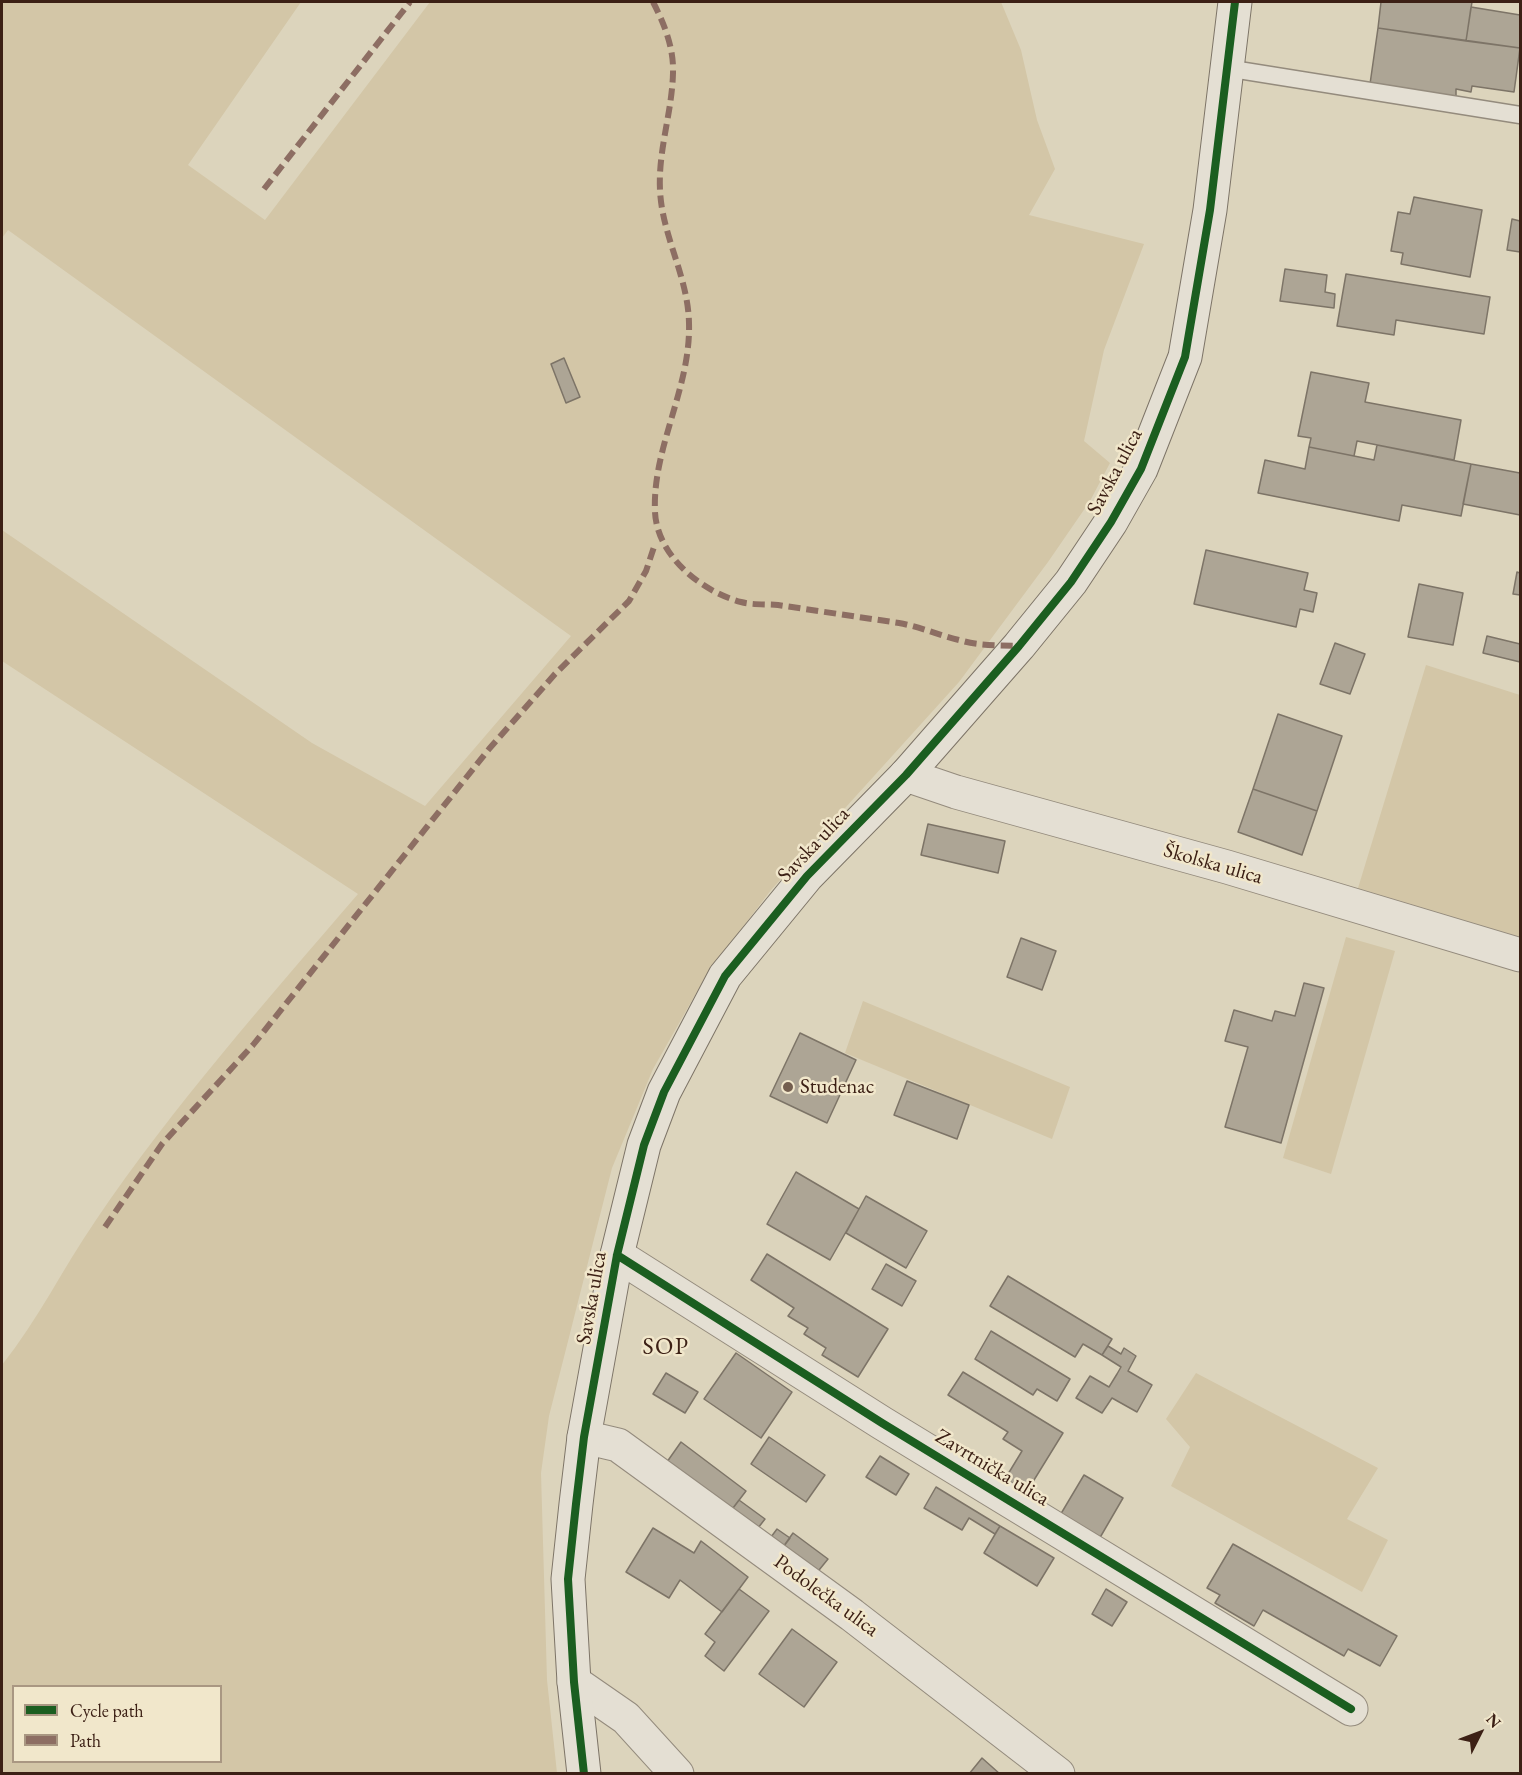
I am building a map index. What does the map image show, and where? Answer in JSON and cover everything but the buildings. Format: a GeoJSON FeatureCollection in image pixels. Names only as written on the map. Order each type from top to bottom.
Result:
{"type":"FeatureCollection","features":[{"type":"Feature","properties":{"kind":"street","name":"Savska ulica"},"geometry":{"type":"LineString","coordinates":[[584,1773],[574,1682],[568,1579],[584,1437],[617,1255],[644,1145],[664,1092],[725,976],[807,876],[906,775],[1019,646],[1071,582],[1111,522],[1141,469],[1185,357],[1210,210],[1235,2]]}},
{"type":"Feature","properties":{"kind":"street","name":"Školska ulica"},"geometry":{"type":"LineString","coordinates":[[906,775],[956,792],[1227,867],[1521,955]]}},
{"type":"Feature","properties":{"kind":"street","name":"Zavrtnička ulica"},"geometry":{"type":"LineString","coordinates":[[617,1255],[882,1423],[1351,1709]]}},
{"type":"Feature","properties":{"kind":"street","name":"Podolečka ulica"},"geometry":{"type":"LineString","coordinates":[[584,1437],[618,1445],[852,1615],[1058,1773]]}},
{"type":"Feature","properties":{"kind":"street"},"geometry":{"type":"LineString","coordinates":[[574,1682],[626,1718],[677,1773]]}},
{"type":"Feature","properties":{"kind":"lane"},"geometry":{"type":"LineString","coordinates":[[1226,68],[1521,116]]}},
{"type":"Feature","properties":{"kind":"shaded area"},"geometry":{"type":"Polygon","coordinates":[[[2,2],[301,2],[188,165],[265,220],[430,2],[1001,2],[1021,50],[1037,120],[1055,169],[1029,215],[1144,244],[1104,350],[1084,441],[1110,463],[1090,501],[959,682],[771,890],[707,974],[653,1069],[612,1168],[549,1416],[541,1473],[547,1680],[557,1773],[2,1773],[2,1365],[27,1330],[96,1220],[157,1135],[222,1054],[358,894],[2,661],[2,530],[312,743],[425,806],[571,636],[8,230],[2,238],[2,2]]]}},
{"type":"Feature","properties":{"kind":"shaded area"},"geometry":{"type":"Polygon","coordinates":[[[1426,665],[1520,695],[1520,948],[1355,898],[1426,665]]]}},
{"type":"Feature","properties":{"kind":"shaded area"},"geometry":{"type":"Polygon","coordinates":[[[1346,937],[1395,951],[1331,1174],[1283,1158],[1346,937]]]}},
{"type":"Feature","properties":{"kind":"shaded area"},"geometry":{"type":"Polygon","coordinates":[[[863,1001],[1070,1087],[1052,1139],[845,1053],[863,1001]]]}},
{"type":"Feature","properties":{"kind":"shaded area"},"geometry":{"type":"Polygon","coordinates":[[[1196,1373],[1378,1468],[1347,1519],[1388,1540],[1362,1592],[1171,1486],[1190,1447],[1166,1419],[1196,1373]]]}},
{"type":"Feature","properties":{"kind":"marked path"},"geometry":{"type":"LineString","coordinates":[[264,189],[410,2]]}},
{"type":"Feature","properties":{"kind":"marked path"},"geometry":{"type":"LineString","coordinates":[[653,2],[667,36],[673,64],[672,88],[661,160],[660,190],[665,224],[688,306],[689,323],[684,371],[659,465],[656,488],[655,512],[664,543],[683,569],[696,580],[726,597],[741,602],[778,605],[899,623],[976,644],[1019,646]]}},
{"type":"Feature","properties":{"kind":"marked path"},"geometry":{"type":"LineString","coordinates":[[105,1227],[162,1144],[253,1045],[489,749],[555,674],[629,601],[646,571],[654,547]]}},
{"type":"Feature","properties":{"kind":"cycle path"},"geometry":{"type":"LineString","coordinates":[[584,1774],[574,1682],[568,1579],[584,1437],[617,1255],[644,1145],[664,1092],[725,976],[807,876],[906,775],[1019,646],[1071,582],[1111,522],[1141,469],[1185,357],[1210,210],[1235,2]]}},
{"type":"Feature","properties":{"kind":"cycle path"},"geometry":{"type":"LineString","coordinates":[[617,1255],[882,1423],[1351,1709]]}},
{"type":"Feature","properties":{"kind":"place","name":"Studenac"},"geometry":{"type":"Point","coordinates":[788,1087]}},
{"type":"Feature","properties":{"kind":"district","name":"SOP"},"geometry":{"type":"Point","coordinates":[666,1347]}}]}
